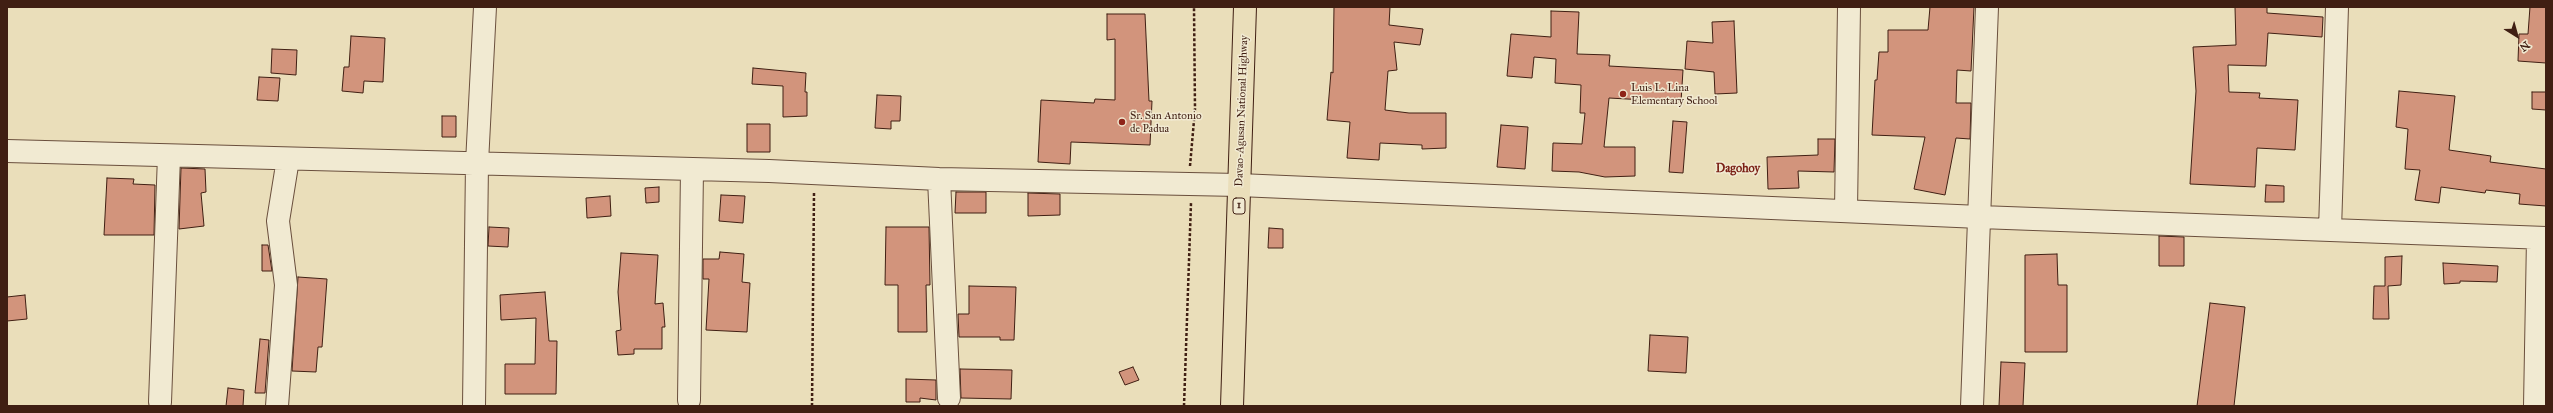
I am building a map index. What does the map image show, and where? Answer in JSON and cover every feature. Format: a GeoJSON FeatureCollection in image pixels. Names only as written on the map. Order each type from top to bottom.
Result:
{"type":"FeatureCollection","features":[{"type":"Feature","properties":{"kind":"highway","name":"Davao-Agusan National Highway"},"geometry":{"type":"LineString","coordinates":[[1232,406],[1245,7]]}},
{"type":"Feature","properties":{"kind":"street"},"geometry":{"type":"LineString","coordinates":[[474,406],[477,163],[485,7]]}},
{"type":"Feature","properties":{"kind":"street"},"geometry":{"type":"LineString","coordinates":[[1846,210],[1849,7]]}},
{"type":"Feature","properties":{"kind":"street"},"geometry":{"type":"LineString","coordinates":[[1972,406],[1987,7]]}},
{"type":"Feature","properties":{"kind":"street"},"geometry":{"type":"LineString","coordinates":[[2330,230],[2338,7]]}},
{"type":"Feature","properties":{"kind":"street"},"geometry":{"type":"LineString","coordinates":[[7,151],[814,172],[939,179],[1189,183],[1846,210],[1980,217],[2542,238],[2535,406]]}},
{"type":"Feature","properties":{"kind":"street"},"geometry":{"type":"LineString","coordinates":[[160,402],[169,156]]}},
{"type":"Feature","properties":{"kind":"street"},"geometry":{"type":"LineString","coordinates":[[277,406],[286,284],[278,220],[288,159]]}},
{"type":"Feature","properties":{"kind":"street"},"geometry":{"type":"LineString","coordinates":[[689,400],[692,169]]}},
{"type":"Feature","properties":{"kind":"street"},"geometry":{"type":"LineString","coordinates":[[939,179],[949,398]]}},
{"type":"Feature","properties":{"kind":"path"},"geometry":{"type":"LineString","coordinates":[[1184,406],[1191,206],[1189,183],[1195,109],[1194,7]]}},
{"type":"Feature","properties":{"kind":"path"},"geometry":{"type":"LineString","coordinates":[[812,406],[814,172]]}},
{"type":"Feature","properties":{"kind":"building"},"geometry":{"type":"Polygon","coordinates":[[[1334,7],[1390,7],[1389,25],[1423,29],[1420,45],[1394,42],[1397,70],[1388,71],[1385,110],[1409,113],[1446,113],[1446,148],[1422,149],[1422,145],[1380,143],[1379,160],[1347,158],[1350,122],[1327,120],[1331,72],[1333,73],[1334,7]]]}},
{"type":"Feature","properties":{"kind":"building"},"geometry":{"type":"Polygon","coordinates":[[[1930,7],[1974,7],[1971,71],[1957,70],[1956,103],[1971,103],[1970,139],[1956,138],[1945,195],[1914,189],[1925,137],[1872,135],[1875,80],[1877,80],[1879,52],[1888,52],[1888,30],[1928,30],[1930,7]]]}},
{"type":"Feature","properties":{"kind":"building"},"geometry":{"type":"Polygon","coordinates":[[[2235,7],[2267,7],[2267,13],[2323,17],[2322,37],[2268,33],[2266,66],[2228,65],[2229,92],[2260,93],[2259,98],[2298,100],[2295,150],[2257,148],[2255,187],[2190,184],[2196,91],[2193,47],[2236,45],[2235,7]]]}},
{"type":"Feature","properties":{"kind":"building"},"geometry":{"type":"Polygon","coordinates":[[[2530,7],[2546,7],[2546,63],[2518,61],[2519,34],[2528,34],[2530,7]]]}},
{"type":"Feature","properties":{"kind":"building"},"geometry":{"type":"Polygon","coordinates":[[[1551,11],[1579,12],[1577,54],[1610,55],[1609,66],[1683,70],[1681,102],[1609,98],[1604,147],[1635,147],[1635,176],[1605,177],[1579,172],[1552,171],[1553,143],[1582,144],[1585,113],[1580,113],[1581,85],[1555,83],[1556,59],[1534,57],[1532,78],[1507,76],[1511,34],[1551,37],[1551,11]]]}},
{"type":"Feature","properties":{"kind":"building"},"geometry":{"type":"Polygon","coordinates":[[[1107,14],[1145,14],[1149,101],[1152,101],[1150,145],[1071,142],[1070,164],[1038,162],[1041,100],[1094,103],[1095,99],[1115,100],[1115,39],[1107,40],[1107,14]]]}},
{"type":"Feature","properties":{"kind":"building"},"geometry":{"type":"Polygon","coordinates":[[[1734,21],[1737,93],[1715,94],[1714,72],[1685,69],[1687,41],[1713,43],[1712,22],[1734,21]]]}},
{"type":"Feature","properties":{"kind":"building"},"geometry":{"type":"Polygon","coordinates":[[[351,36],[385,38],[383,82],[364,81],[363,93],[342,91],[344,67],[349,67],[351,36]]]}},
{"type":"Feature","properties":{"kind":"building"},"geometry":{"type":"Polygon","coordinates":[[[272,49],[297,50],[296,75],[271,73],[272,49]]]}},
{"type":"Feature","properties":{"kind":"building"},"geometry":{"type":"Polygon","coordinates":[[[753,68],[806,73],[805,92],[807,92],[807,116],[783,117],[783,86],[752,84],[753,68]]]}},
{"type":"Feature","properties":{"kind":"building"},"geometry":{"type":"Polygon","coordinates":[[[259,77],[280,78],[278,101],[257,100],[259,77]]]}},
{"type":"Feature","properties":{"kind":"building"},"geometry":{"type":"Polygon","coordinates":[[[2399,91],[2455,96],[2449,150],[2491,156],[2490,162],[2546,169],[2546,206],[2519,204],[2520,194],[2486,190],[2485,193],[2441,187],[2439,203],[2415,200],[2420,170],[2405,169],[2408,129],[2396,127],[2399,91]]]}},
{"type":"Feature","properties":{"kind":"building"},"geometry":{"type":"Polygon","coordinates":[[[2532,92],[2546,92],[2546,110],[2532,109],[2532,92]]]}},
{"type":"Feature","properties":{"kind":"building"},"geometry":{"type":"Polygon","coordinates":[[[877,95],[901,96],[900,121],[891,121],[891,129],[875,128],[877,95]]]}},
{"type":"Feature","properties":{"kind":"building"},"geometry":{"type":"Polygon","coordinates":[[[442,116],[456,116],[456,137],[442,137],[442,116]]]}},
{"type":"Feature","properties":{"kind":"building"},"geometry":{"type":"Polygon","coordinates":[[[1673,121],[1687,122],[1683,173],[1669,172],[1673,121]]]}},
{"type":"Feature","properties":{"kind":"building"},"geometry":{"type":"Polygon","coordinates":[[[747,124],[770,124],[770,152],[747,152],[747,124]]]}},
{"type":"Feature","properties":{"kind":"building"},"geometry":{"type":"Polygon","coordinates":[[[1501,125],[1528,127],[1525,169],[1497,167],[1501,125]]]}},
{"type":"Feature","properties":{"kind":"building"},"geometry":{"type":"Polygon","coordinates":[[[1818,139],[1835,139],[1834,172],[1798,171],[1799,188],[1768,189],[1767,157],[1818,155],[1818,139]]]}},
{"type":"Feature","properties":{"kind":"building"},"geometry":{"type":"Polygon","coordinates":[[[181,168],[205,169],[206,192],[201,193],[204,226],[179,229],[181,168]]]}},
{"type":"Feature","properties":{"kind":"building"},"geometry":{"type":"Polygon","coordinates":[[[107,178],[134,179],[133,184],[155,185],[154,235],[104,235],[107,178]]]}},
{"type":"Feature","properties":{"kind":"building"},"geometry":{"type":"Polygon","coordinates":[[[2266,185],[2284,186],[2284,202],[2265,202],[2266,185]]]}},
{"type":"Feature","properties":{"kind":"building"},"geometry":{"type":"Polygon","coordinates":[[[659,187],[659,202],[646,203],[645,188],[659,187]]]}},
{"type":"Feature","properties":{"kind":"building"},"geometry":{"type":"Polygon","coordinates":[[[956,192],[986,192],[986,213],[955,213],[956,192]]]}},
{"type":"Feature","properties":{"kind":"building"},"geometry":{"type":"Polygon","coordinates":[[[1028,193],[1060,194],[1060,215],[1028,216],[1028,193]]]}},
{"type":"Feature","properties":{"kind":"building"},"geometry":{"type":"Polygon","coordinates":[[[721,195],[745,196],[743,223],[719,221],[721,195]]]}},
{"type":"Feature","properties":{"kind":"building"},"geometry":{"type":"Polygon","coordinates":[[[610,196],[611,216],[587,218],[586,198],[610,196]]]}},
{"type":"Feature","properties":{"kind":"building"},"geometry":{"type":"Polygon","coordinates":[[[489,227],[509,228],[508,247],[488,246],[489,227]]]}},
{"type":"Feature","properties":{"kind":"building"},"geometry":{"type":"Polygon","coordinates":[[[886,227],[929,227],[930,285],[926,285],[927,332],[898,332],[898,285],[885,285],[886,227]]]}},
{"type":"Feature","properties":{"kind":"building"},"geometry":{"type":"Polygon","coordinates":[[[1269,228],[1283,229],[1283,248],[1268,248],[1269,228]]]}},
{"type":"Feature","properties":{"kind":"building"},"geometry":{"type":"Polygon","coordinates":[[[2159,236],[2184,237],[2184,266],[2159,266],[2159,236]]]}},
{"type":"Feature","properties":{"kind":"building"},"geometry":{"type":"Polygon","coordinates":[[[262,245],[268,245],[272,271],[262,271],[262,245]]]}},
{"type":"Feature","properties":{"kind":"building"},"geometry":{"type":"Polygon","coordinates":[[[720,252],[744,254],[742,282],[750,283],[747,332],[706,330],[709,279],[703,279],[703,259],[719,259],[720,252]]]}},
{"type":"Feature","properties":{"kind":"building"},"geometry":{"type":"Polygon","coordinates":[[[621,253],[658,255],[655,304],[663,303],[665,327],[662,327],[662,349],[634,349],[634,354],[618,355],[616,331],[621,330],[618,292],[621,253]]]}},
{"type":"Feature","properties":{"kind":"building"},"geometry":{"type":"Polygon","coordinates":[[[2057,254],[2058,285],[2067,285],[2067,352],[2025,352],[2025,255],[2057,254]]]}},
{"type":"Feature","properties":{"kind":"building"},"geometry":{"type":"Polygon","coordinates":[[[2402,256],[2401,285],[2388,286],[2389,319],[2373,319],[2374,286],[2385,286],[2385,257],[2402,256]]]}},
{"type":"Feature","properties":{"kind":"building"},"geometry":{"type":"Polygon","coordinates":[[[2443,263],[2498,266],[2497,282],[2460,281],[2460,283],[2444,284],[2443,263]]]}},
{"type":"Feature","properties":{"kind":"building"},"geometry":{"type":"Polygon","coordinates":[[[298,277],[327,279],[322,347],[318,347],[316,372],[292,371],[298,277]]]}},
{"type":"Feature","properties":{"kind":"building"},"geometry":{"type":"Polygon","coordinates":[[[969,286],[1016,287],[1014,340],[1000,340],[1000,337],[959,337],[958,314],[969,314],[969,286]]]}},
{"type":"Feature","properties":{"kind":"building"},"geometry":{"type":"Polygon","coordinates":[[[545,292],[549,341],[557,341],[556,394],[505,394],[505,364],[535,364],[536,318],[501,320],[500,295],[545,292]]]}},
{"type":"Feature","properties":{"kind":"building"},"geometry":{"type":"Polygon","coordinates":[[[25,295],[27,319],[7,321],[7,297],[25,295]]]}},
{"type":"Feature","properties":{"kind":"building"},"geometry":{"type":"Polygon","coordinates":[[[2210,303],[2245,307],[2234,406],[2197,406],[2210,303]]]}},
{"type":"Feature","properties":{"kind":"building"},"geometry":{"type":"Polygon","coordinates":[[[1650,335],[1688,337],[1686,373],[1648,371],[1650,335]]]}},
{"type":"Feature","properties":{"kind":"building"},"geometry":{"type":"Polygon","coordinates":[[[260,339],[269,340],[265,393],[255,393],[260,339]]]}},
{"type":"Feature","properties":{"kind":"building"},"geometry":{"type":"Polygon","coordinates":[[[2001,362],[2025,363],[2023,406],[1999,406],[2001,362]]]}},
{"type":"Feature","properties":{"kind":"building"},"geometry":{"type":"Polygon","coordinates":[[[1133,367],[1139,380],[1125,385],[1119,372],[1133,367]]]}},
{"type":"Feature","properties":{"kind":"building"},"geometry":{"type":"Polygon","coordinates":[[[960,369],[1012,370],[1011,399],[961,398],[960,369]]]}},
{"type":"Feature","properties":{"kind":"building"},"geometry":{"type":"Polygon","coordinates":[[[906,379],[936,380],[936,400],[920,398],[920,402],[906,402],[906,379]]]}},
{"type":"Feature","properties":{"kind":"building"},"geometry":{"type":"Polygon","coordinates":[[[228,388],[244,390],[243,406],[226,406],[228,388]]]}},
{"type":"Feature","properties":{"kind":"place","name":"Luis L. Lina Elementary School"},"geometry":{"type":"Point","coordinates":[1623,94]}},
{"type":"Feature","properties":{"kind":"place","name":"Sr. San Antonio de Padua"},"geometry":{"type":"Point","coordinates":[1122,122]}},
{"type":"Feature","properties":{"kind":"district","name":"Dagohoy"},"geometry":{"type":"Point","coordinates":[1738,169]}}]}
